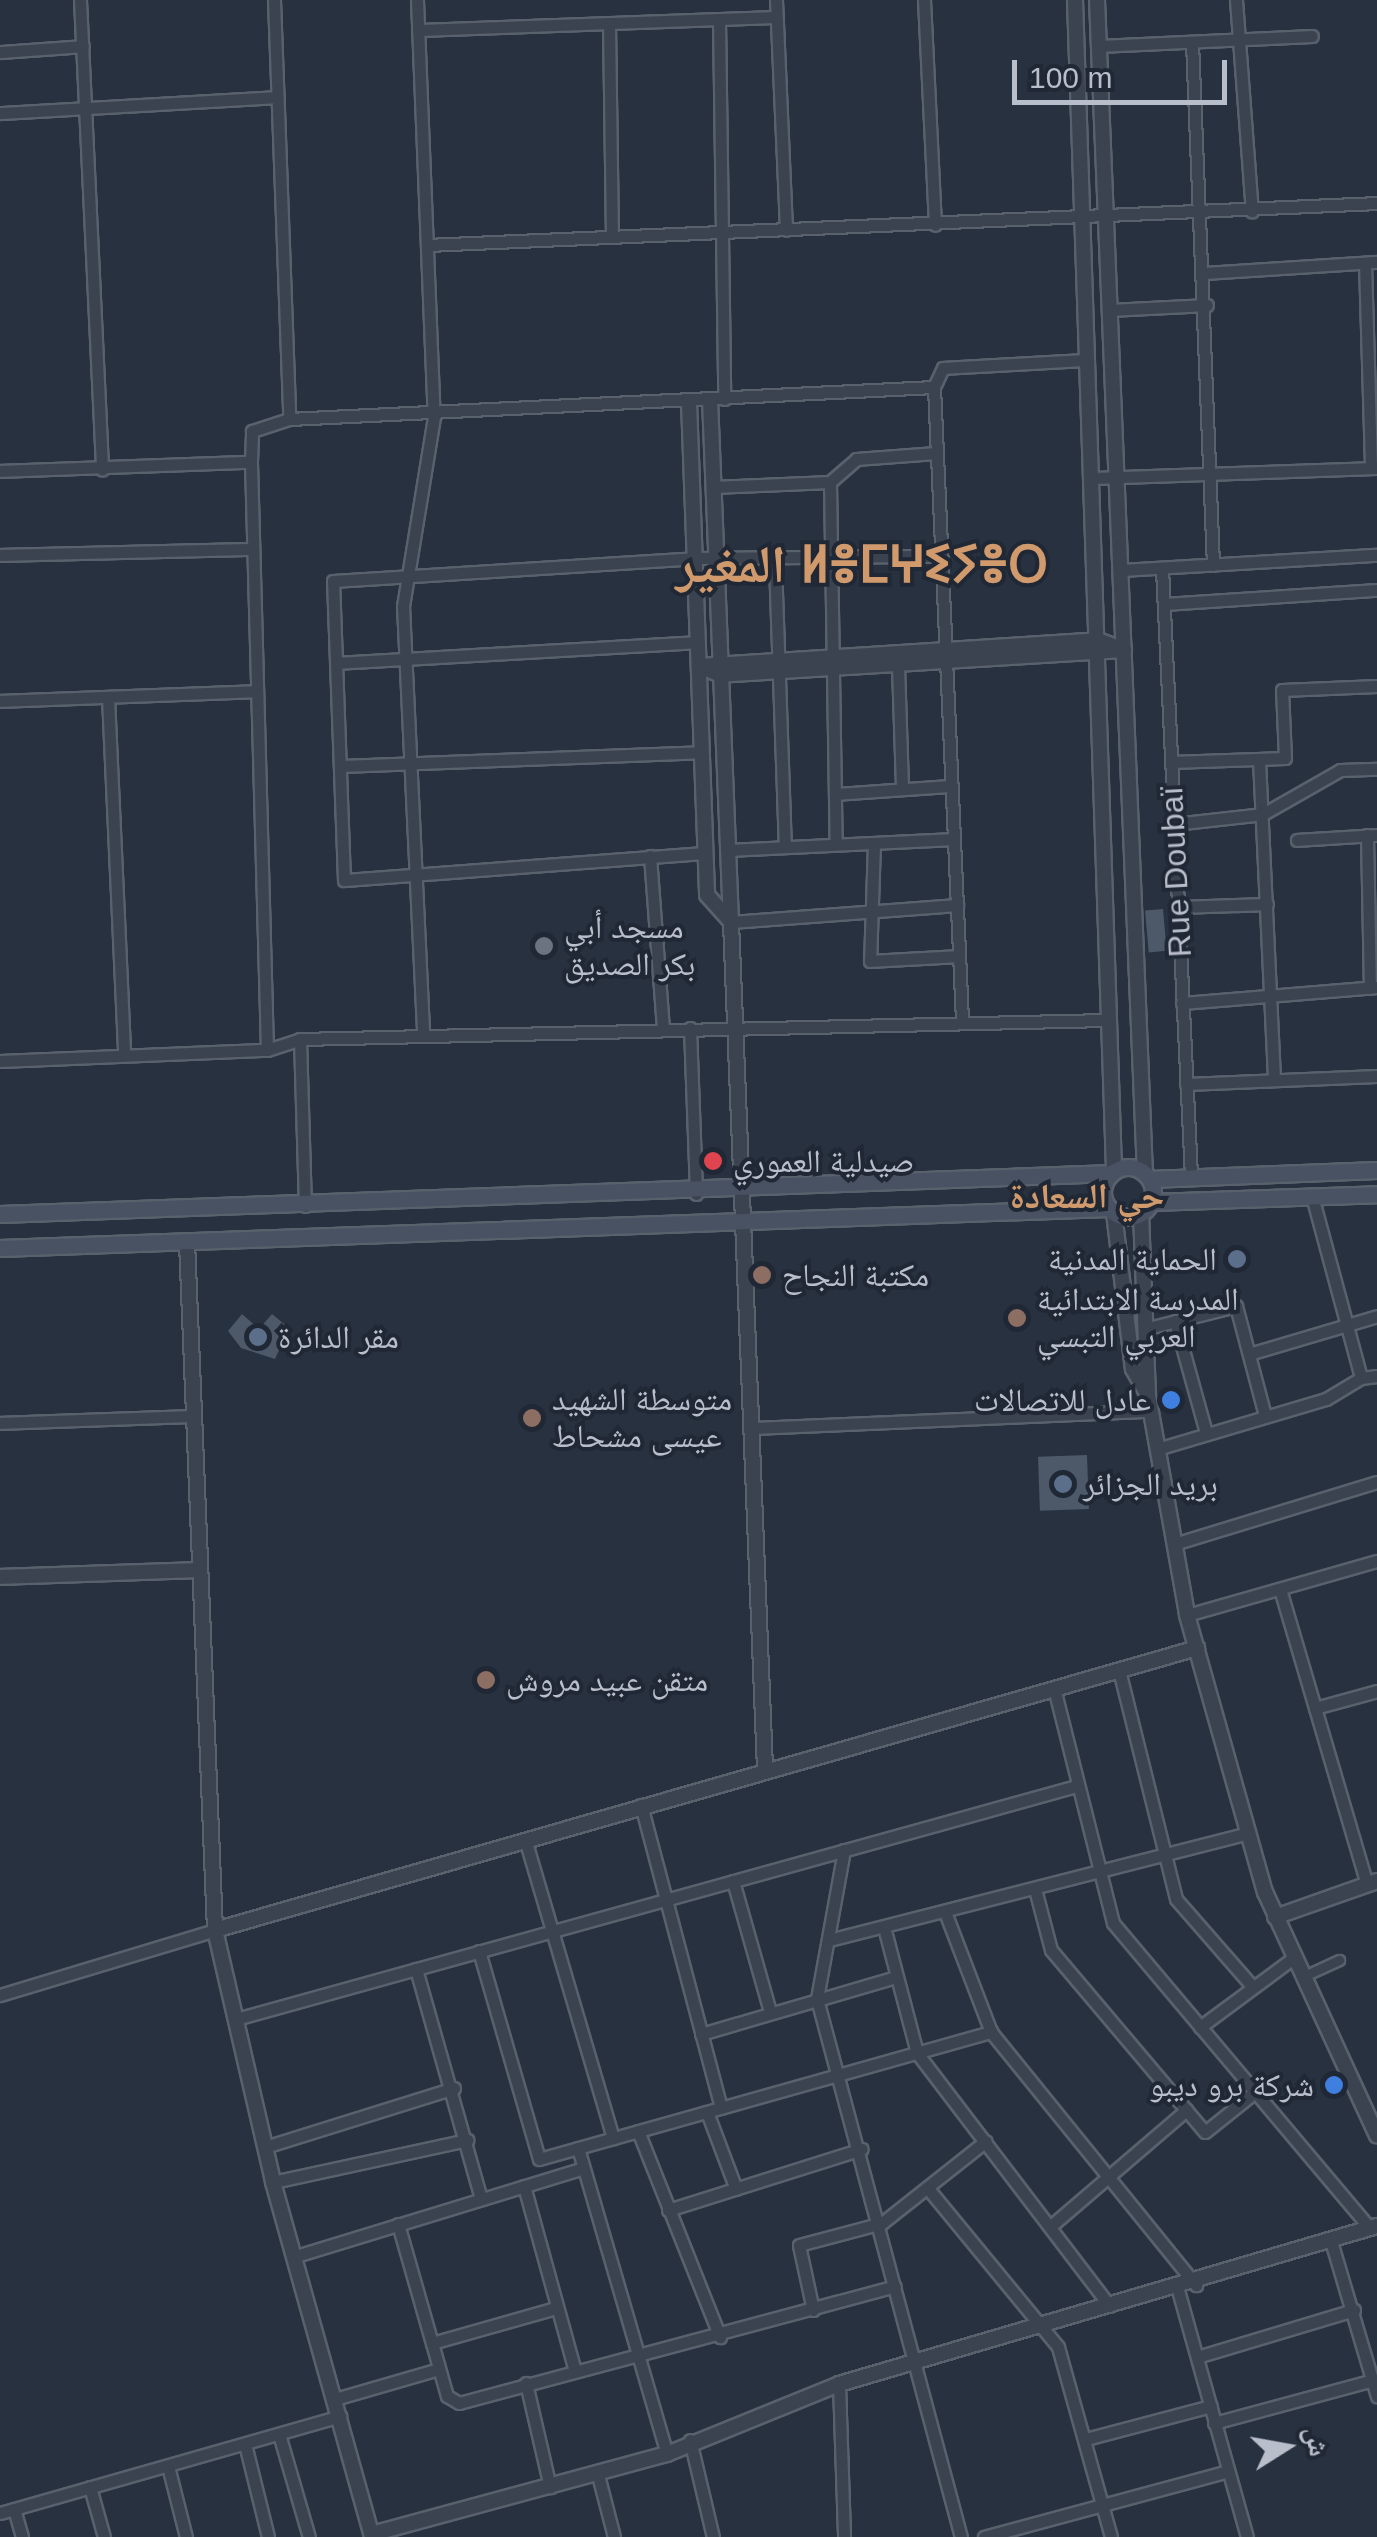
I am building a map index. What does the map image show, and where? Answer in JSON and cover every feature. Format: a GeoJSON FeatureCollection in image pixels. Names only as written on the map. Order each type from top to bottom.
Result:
{"type":"FeatureCollection","features":[{"type":"Feature","properties":{"kind":"main road"},"geometry":{"type":"LineString","coordinates":[[0,1214],[696,1194],[1112,1172],[1191,1177],[1377,1170]]}},
{"type":"Feature","properties":{"kind":"main road"},"geometry":{"type":"LineString","coordinates":[[1111,1210],[1112,1172]]}},
{"type":"Feature","properties":{"kind":"main road"},"geometry":{"type":"LineString","coordinates":[[1146,1208],[1148,1176]]}},
{"type":"Feature","properties":{"kind":"main road"},"geometry":{"type":"LineString","coordinates":[[0,1248],[1111,1210],[1377,1194]]}},
{"type":"Feature","properties":{"kind":"street"},"geometry":{"type":"LineString","coordinates":[[80,0],[102,468]]}},
{"type":"Feature","properties":{"kind":"street"},"geometry":{"type":"LineString","coordinates":[[274,0],[289,419]]}},
{"type":"Feature","properties":{"kind":"street"},"geometry":{"type":"LineString","coordinates":[[417,0],[434,418],[408,575],[406,658],[424,1035]]}},
{"type":"Feature","properties":{"kind":"street"},"geometry":{"type":"LineString","coordinates":[[776,0],[786,230]]}},
{"type":"Feature","properties":{"kind":"street"},"geometry":{"type":"LineString","coordinates":[[924,0],[935,225]]}},
{"type":"Feature","properties":{"kind":"street"},"geometry":{"type":"LineString","coordinates":[[1075,0],[1099,658],[1112,1172]]}},
{"type":"Feature","properties":{"kind":"street"},"geometry":{"type":"LineString","coordinates":[[1098,0],[1148,1176]]}},
{"type":"Feature","properties":{"kind":"street"},"geometry":{"type":"LineString","coordinates":[[1236,0],[1252,210]]}},
{"type":"Feature","properties":{"kind":"street"},"geometry":{"type":"LineString","coordinates":[[418,30],[776,17]]}},
{"type":"Feature","properties":{"kind":"street"},"geometry":{"type":"LineString","coordinates":[[719,20],[720,233],[714,487],[730,922],[740,1026],[765,1768]]}},
{"type":"Feature","properties":{"kind":"street"},"geometry":{"type":"LineString","coordinates":[[609,23],[612,237]]}},
{"type":"Feature","properties":{"kind":"street"},"geometry":{"type":"LineString","coordinates":[[1099,46],[1312,36]]}},
{"type":"Feature","properties":{"kind":"street"},"geometry":{"type":"LineString","coordinates":[[1192,42],[1206,273],[1214,565]]}},
{"type":"Feature","properties":{"kind":"street"},"geometry":{"type":"LineString","coordinates":[[0,52],[83,46]]}},
{"type":"Feature","properties":{"kind":"street"},"geometry":{"type":"LineString","coordinates":[[0,113],[278,97]]}},
{"type":"Feature","properties":{"kind":"street"},"geometry":{"type":"LineString","coordinates":[[427,245],[1083,220],[1377,203]]}},
{"type":"Feature","properties":{"kind":"street"},"geometry":{"type":"LineString","coordinates":[[1092,478],[1374,468],[1371,263],[1206,273]]}},
{"type":"Feature","properties":{"kind":"street"},"geometry":{"type":"LineString","coordinates":[[1110,310],[1207,305]]}},
{"type":"Feature","properties":{"kind":"street"},"geometry":{"type":"LineString","coordinates":[[962,1021],[934,387],[943,368],[1088,360]]}},
{"type":"Feature","properties":{"kind":"street"},"geometry":{"type":"LineString","coordinates":[[268,1050],[255,691],[252,431],[289,419],[434,418],[934,387]]}},
{"type":"Feature","properties":{"kind":"street"},"geometry":{"type":"LineString","coordinates":[[689,402],[707,896],[730,922]]}},
{"type":"Feature","properties":{"kind":"street"},"geometry":{"type":"LineString","coordinates":[[714,487],[830,482],[856,459],[936,453]]}},
{"type":"Feature","properties":{"kind":"street"},"geometry":{"type":"LineString","coordinates":[[0,471],[251,462]]}},
{"type":"Feature","properties":{"kind":"street"},"geometry":{"type":"LineString","coordinates":[[830,482],[836,844]]}},
{"type":"Feature","properties":{"kind":"street"},"geometry":{"type":"LineString","coordinates":[[0,554],[252,548]]}},
{"type":"Feature","properties":{"kind":"street"},"geometry":{"type":"LineString","coordinates":[[1121,570],[1377,555]]}},
{"type":"Feature","properties":{"kind":"street"},"geometry":{"type":"LineString","coordinates":[[705,853],[344,880],[333,581],[694,558],[716,563],[775,563],[941,556]]}},
{"type":"Feature","properties":{"kind":"street"},"geometry":{"type":"LineString","coordinates":[[775,563],[785,847]]}},
{"type":"Feature","properties":{"kind":"street","name":"Rue Doubaï"},"geometry":{"type":"LineString","coordinates":[[1162,568],[1191,1177]]}},
{"type":"Feature","properties":{"kind":"street"},"geometry":{"type":"LineString","coordinates":[[1164,604],[1377,590]]}},
{"type":"Feature","properties":{"kind":"street"},"geometry":{"type":"LineString","coordinates":[[698,666],[778,664],[834,653],[1098,640],[1124,650]]}},
{"type":"Feature","properties":{"kind":"street"},"geometry":{"type":"LineString","coordinates":[[336,662],[698,642]]}},
{"type":"Feature","properties":{"kind":"street"},"geometry":{"type":"LineString","coordinates":[[778,664],[834,669],[1099,658],[1124,650]]}},
{"type":"Feature","properties":{"kind":"street"},"geometry":{"type":"LineString","coordinates":[[898,666],[902,789]]}},
{"type":"Feature","properties":{"kind":"street"},"geometry":{"type":"LineString","coordinates":[[1171,762],[1285,758],[1282,690],[1377,686]]}},
{"type":"Feature","properties":{"kind":"street"},"geometry":{"type":"LineString","coordinates":[[0,701],[255,691]]}},
{"type":"Feature","properties":{"kind":"street"},"geometry":{"type":"LineString","coordinates":[[108,697],[124,1055]]}},
{"type":"Feature","properties":{"kind":"street"},"geometry":{"type":"LineString","coordinates":[[340,766],[702,752]]}},
{"type":"Feature","properties":{"kind":"street"},"geometry":{"type":"LineString","coordinates":[[1259,760],[1274,1080]]}},
{"type":"Feature","properties":{"kind":"street"},"geometry":{"type":"LineString","coordinates":[[1174,824],[1263,814],[1340,770],[1377,769]]}},
{"type":"Feature","properties":{"kind":"street"},"geometry":{"type":"LineString","coordinates":[[836,794],[951,786]]}},
{"type":"Feature","properties":{"kind":"street"},"geometry":{"type":"LineString","coordinates":[[1182,1004],[1374,988],[1372,835],[1297,840]]}},
{"type":"Feature","properties":{"kind":"street"},"geometry":{"type":"LineString","coordinates":[[728,850],[954,839]]}},
{"type":"Feature","properties":{"kind":"street"},"geometry":{"type":"LineString","coordinates":[[874,843],[870,961],[959,956]]}},
{"type":"Feature","properties":{"kind":"street"},"geometry":{"type":"LineString","coordinates":[[650,856],[663,1029]]}},
{"type":"Feature","properties":{"kind":"street"},"geometry":{"type":"LineString","coordinates":[[1178,907],[1267,904]]}},
{"type":"Feature","properties":{"kind":"street"},"geometry":{"type":"LineString","coordinates":[[730,922],[956,905]]}},
{"type":"Feature","properties":{"kind":"street"},"geometry":{"type":"LineString","coordinates":[[0,1061],[268,1050],[300,1039],[1109,1020]]}},
{"type":"Feature","properties":{"kind":"street"},"geometry":{"type":"LineString","coordinates":[[690,1028],[696,1194]]}},
{"type":"Feature","properties":{"kind":"street"},"geometry":{"type":"LineString","coordinates":[[300,1039],[305,1206]]}},
{"type":"Feature","properties":{"kind":"street"},"geometry":{"type":"LineString","coordinates":[[1186,1084],[1377,1076]]}},
{"type":"Feature","properties":{"kind":"street"},"geometry":{"type":"LineString","coordinates":[[1312,1196],[1361,1378]]}},
{"type":"Feature","properties":{"kind":"street"},"geometry":{"type":"LineString","coordinates":[[1146,1208],[1149,1403],[1187,1615],[1276,1918],[1300,1978],[1376,2132]]}},
{"type":"Feature","properties":{"kind":"street"},"geometry":{"type":"LineString","coordinates":[[1111,1210],[1133,1369],[1149,1403]]}},
{"type":"Feature","properties":{"kind":"street"},"geometry":{"type":"LineString","coordinates":[[187,1242],[215,1930],[273,2182],[372,2536],[666,2454],[690,2440],[839,2384],[1044,2324],[1196,2285],[1373,2227],[1113,1923],[1054,1688]]}},
{"type":"Feature","properties":{"kind":"street"},"geometry":{"type":"LineString","coordinates":[[1148,1328],[1236,1306],[1266,1416]]}},
{"type":"Feature","properties":{"kind":"street"},"geometry":{"type":"LineString","coordinates":[[1249,1354],[1377,1316]]}},
{"type":"Feature","properties":{"kind":"street"},"geometry":{"type":"LineString","coordinates":[[1175,1321],[1206,1433]]}},
{"type":"Feature","properties":{"kind":"street"},"geometry":{"type":"LineString","coordinates":[[1157,1449],[1266,1416],[1361,1378],[1377,1376]]}},
{"type":"Feature","properties":{"kind":"street"},"geometry":{"type":"LineString","coordinates":[[753,1428],[1149,1403]]}},
{"type":"Feature","properties":{"kind":"street"},"geometry":{"type":"LineString","coordinates":[[0,1423],[193,1416]]}},
{"type":"Feature","properties":{"kind":"street"},"geometry":{"type":"LineString","coordinates":[[1174,1544],[1377,1482]]}},
{"type":"Feature","properties":{"kind":"street"},"geometry":{"type":"LineString","coordinates":[[1187,1615],[1377,1562]]}},
{"type":"Feature","properties":{"kind":"street"},"geometry":{"type":"LineString","coordinates":[[0,1577],[200,1570]]}},
{"type":"Feature","properties":{"kind":"street"},"geometry":{"type":"LineString","coordinates":[[1276,1918],[1372,1883],[1280,1589]]}},
{"type":"Feature","properties":{"kind":"street"},"geometry":{"type":"LineString","coordinates":[[0,1995],[765,1768],[1196,1648]]}},
{"type":"Feature","properties":{"kind":"street"},"geometry":{"type":"LineString","coordinates":[[1119,1670],[1176,1900],[1252,1986]]}},
{"type":"Feature","properties":{"kind":"street"},"geometry":{"type":"LineString","coordinates":[[1316,1708],[1377,1691]]}},
{"type":"Feature","properties":{"kind":"street"},"geometry":{"type":"LineString","coordinates":[[236,2019],[1076,1786]]}},
{"type":"Feature","properties":{"kind":"street"},"geometry":{"type":"LineString","coordinates":[[642,1804],[721,2108]]}},
{"type":"Feature","properties":{"kind":"street"},"geometry":{"type":"LineString","coordinates":[[829,1940],[1249,1834]]}},
{"type":"Feature","properties":{"kind":"street"},"geometry":{"type":"LineString","coordinates":[[525,1839],[613,2138]]}},
{"type":"Feature","properties":{"kind":"street"},"geometry":{"type":"LineString","coordinates":[[844,1850],[818,1999],[882,2223],[961,2537]]}},
{"type":"Feature","properties":{"kind":"street"},"geometry":{"type":"LineString","coordinates":[[733,1881],[770,2012]]}},
{"type":"Feature","properties":{"kind":"street"},"geometry":{"type":"LineString","coordinates":[[1034,1889],[1051,1950],[1205,2132],[1255,2092]]}},
{"type":"Feature","properties":{"kind":"street"},"geometry":{"type":"LineString","coordinates":[[945,1912],[990,2032],[1196,2285]]}},
{"type":"Feature","properties":{"kind":"street"},"geometry":{"type":"LineString","coordinates":[[884,1927],[917,2053],[1052,2225],[1110,2306]]}},
{"type":"Feature","properties":{"kind":"street"},"geometry":{"type":"LineString","coordinates":[[479,1951],[539,2158],[990,2032]]}},
{"type":"Feature","properties":{"kind":"street"},"geometry":{"type":"LineString","coordinates":[[1200,2027],[1292,1960]]}},
{"type":"Feature","properties":{"kind":"street"},"geometry":{"type":"LineString","coordinates":[[1300,1978],[1339,1960]]}},
{"type":"Feature","properties":{"kind":"street"},"geometry":{"type":"LineString","coordinates":[[416,1969],[454,2088],[481,2199]]}},
{"type":"Feature","properties":{"kind":"street"},"geometry":{"type":"LineString","coordinates":[[701,2034],[896,1977]]}},
{"type":"Feature","properties":{"kind":"street"},"geometry":{"type":"LineString","coordinates":[[265,2147],[454,2088]]}},
{"type":"Feature","properties":{"kind":"street"},"geometry":{"type":"LineString","coordinates":[[1052,2225],[1186,2110]]}},
{"type":"Feature","properties":{"kind":"street"},"geometry":{"type":"LineString","coordinates":[[707,2112],[736,2188]]}},
{"type":"Feature","properties":{"kind":"street"},"geometry":{"type":"LineString","coordinates":[[638,2131],[720,2337]]}},
{"type":"Feature","properties":{"kind":"street"},"geometry":{"type":"LineString","coordinates":[[273,2182],[468,2140]]}},
{"type":"Feature","properties":{"kind":"street"},"geometry":{"type":"LineString","coordinates":[[813,2310],[799,2244],[882,2223],[930,2192],[986,2141]]}},
{"type":"Feature","properties":{"kind":"street"},"geometry":{"type":"LineString","coordinates":[[578,2148],[644,2354],[666,2454]]}},
{"type":"Feature","properties":{"kind":"street"},"geometry":{"type":"LineString","coordinates":[[668,2210],[862,2149]]}},
{"type":"Feature","properties":{"kind":"street"},"geometry":{"type":"LineString","coordinates":[[296,2256],[584,2168]]}},
{"type":"Feature","properties":{"kind":"street"},"geometry":{"type":"LineString","coordinates":[[524,2186],[574,2368]]}},
{"type":"Feature","properties":{"kind":"street"},"geometry":{"type":"LineString","coordinates":[[930,2192],[1044,2324],[1086,2439],[1111,2537]]}},
{"type":"Feature","properties":{"kind":"street"},"geometry":{"type":"LineString","coordinates":[[398,2224],[452,2402],[574,2368],[720,2337],[895,2286]]}},
{"type":"Feature","properties":{"kind":"street"},"geometry":{"type":"LineString","coordinates":[[1331,2241],[1377,2396]]}},
{"type":"Feature","properties":{"kind":"street"},"geometry":{"type":"LineString","coordinates":[[1178,2290],[1247,2537]]}},
{"type":"Feature","properties":{"kind":"street"},"geometry":{"type":"LineString","coordinates":[[432,2342],[556,2308]]}},
{"type":"Feature","properties":{"kind":"street"},"geometry":{"type":"LineString","coordinates":[[1197,2357],[1354,2310]]}},
{"type":"Feature","properties":{"kind":"street"},"geometry":{"type":"LineString","coordinates":[[335,2399],[439,2369]]}},
{"type":"Feature","properties":{"kind":"street"},"geometry":{"type":"LineString","coordinates":[[1214,2423],[1373,2380]]}},
{"type":"Feature","properties":{"kind":"street"},"geometry":{"type":"LineString","coordinates":[[526,2383],[550,2487]]}},
{"type":"Feature","properties":{"kind":"street"},"geometry":{"type":"LineString","coordinates":[[839,2384],[844,2537]]}},
{"type":"Feature","properties":{"kind":"street"},"geometry":{"type":"LineString","coordinates":[[1086,2439],[1211,2406]]}},
{"type":"Feature","properties":{"kind":"street"},"geometry":{"type":"LineString","coordinates":[[0,2512],[340,2416]]}},
{"type":"Feature","properties":{"kind":"street"},"geometry":{"type":"LineString","coordinates":[[279,2434],[309,2537]]}},
{"type":"Feature","properties":{"kind":"street"},"geometry":{"type":"LineString","coordinates":[[690,2440],[712,2537]]}},
{"type":"Feature","properties":{"kind":"street"},"geometry":{"type":"LineString","coordinates":[[244,2444],[268,2537]]}},
{"type":"Feature","properties":{"kind":"street"},"geometry":{"type":"LineString","coordinates":[[168,2466],[186,2537]]}},
{"type":"Feature","properties":{"kind":"street"},"geometry":{"type":"LineString","coordinates":[[984,2537],[1228,2472]]}},
{"type":"Feature","properties":{"kind":"street"},"geometry":{"type":"LineString","coordinates":[[598,2474],[614,2537]]}},
{"type":"Feature","properties":{"kind":"street"},"geometry":{"type":"LineString","coordinates":[[90,2487],[104,2537]]}},
{"type":"Feature","properties":{"kind":"street"},"geometry":{"type":"LineString","coordinates":[[14,2508],[22,2537]]}},
{"type":"Feature","properties":{"kind":"building"},"geometry":{"type":"Polygon","coordinates":[[[1163,909],[1167,951],[1149,952],[1145,911],[1163,909]]]}},
{"type":"Feature","properties":{"kind":"building","name":"مقر الدائرة"},"geometry":{"type":"Polygon","coordinates":[[[242,1314],[259,1329],[272,1314],[289,1328],[275,1359],[241,1348],[228,1331],[242,1314]]]}},
{"type":"Feature","properties":{"kind":"building","name":"بريد الجزائر"},"geometry":{"type":"Polygon","coordinates":[[[1087,1455],[1089,1509],[1040,1511],[1038,1457],[1087,1455]]]}},
{"type":"Feature","properties":{"kind":"place","name":"مسجد أبي بكر الصديق"},"geometry":{"type":"Point","coordinates":[544,946]}},
{"type":"Feature","properties":{"kind":"place","name":"صيدلية العموري"},"geometry":{"type":"Point","coordinates":[713,1161]}},
{"type":"Feature","properties":{"kind":"place","name":"الحماية المدنية"},"geometry":{"type":"Point","coordinates":[1237,1259]}},
{"type":"Feature","properties":{"kind":"place","name":"مكتبة النجاح"},"geometry":{"type":"Point","coordinates":[762,1275]}},
{"type":"Feature","properties":{"kind":"place","name":"المدرسة الابتدائية العربي التبسي"},"geometry":{"type":"Point","coordinates":[1017,1318]}},
{"type":"Feature","properties":{"kind":"place","name":"مقر الدائرة"},"geometry":{"type":"Point","coordinates":[258,1337]}},
{"type":"Feature","properties":{"kind":"place","name":"عادل للاتصالات"},"geometry":{"type":"Point","coordinates":[1171,1400]}},
{"type":"Feature","properties":{"kind":"place","name":"متوسطة الشهيد عيسى مشحاط"},"geometry":{"type":"Point","coordinates":[532,1418]}},
{"type":"Feature","properties":{"kind":"place","name":"بريد الجزائر"},"geometry":{"type":"Point","coordinates":[1063,1484]}},
{"type":"Feature","properties":{"kind":"place","name":"متقن عبيد مروش"},"geometry":{"type":"Point","coordinates":[486,1680]}},
{"type":"Feature","properties":{"kind":"place","name":"شركة برو ديبو"},"geometry":{"type":"Point","coordinates":[1334,2085]}},
{"type":"Feature","properties":{"kind":"district","name":"المغير ⵍⴻⵎⵖⵉⵢⴻⵔ"},"geometry":{"type":"Point","coordinates":[862,565]}},
{"type":"Feature","properties":{"kind":"district","name":"حي السعادة"},"geometry":{"type":"Point","coordinates":[1087,1196]}}]}
